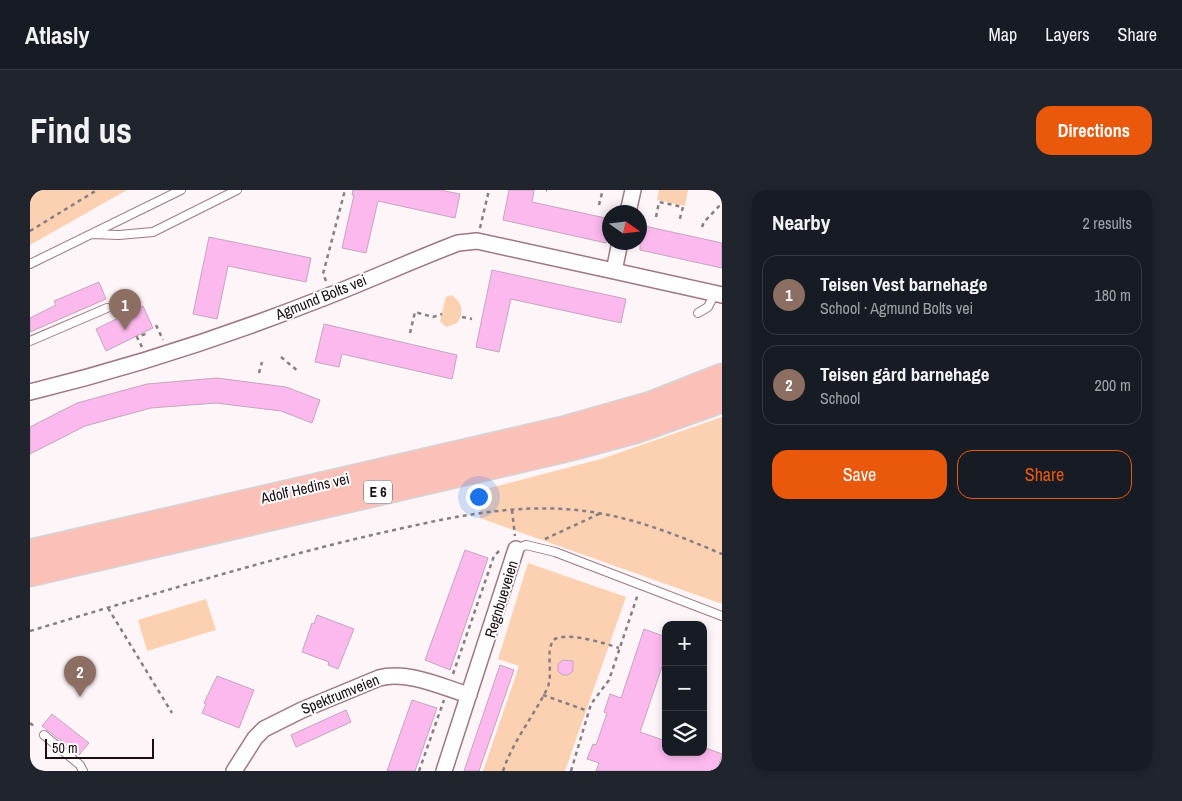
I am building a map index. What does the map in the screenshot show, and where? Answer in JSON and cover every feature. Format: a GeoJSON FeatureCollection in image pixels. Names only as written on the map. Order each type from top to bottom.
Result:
{"type":"FeatureCollection","features":[{"type":"Feature","properties":{"kind":"highway","name":"Adolf Hedins vei"},"geometry":{"type":"LineString","coordinates":[[30,553],[563,430],[650,405],[722,377]]}},
{"type":"Feature","properties":{"kind":"highway","name":"Adolf Hedins vei"},"geometry":{"type":"LineString","coordinates":[[30,574],[568,448],[635,430],[722,399]]}},
{"type":"Feature","properties":{"kind":"street"},"geometry":{"type":"LineString","coordinates":[[630,205],[633,190]]}},
{"type":"Feature","properties":{"kind":"street","name":"Agmund Bolts vei"},"geometry":{"type":"LineString","coordinates":[[30,392],[134,365],[199,344],[332,294],[458,243],[477,242],[718,295]]}},
{"type":"Feature","properties":{"kind":"street"},"geometry":{"type":"LineString","coordinates":[[614,271],[618,250]]}},
{"type":"Feature","properties":{"kind":"street","name":"Regnbueveien"},"geometry":{"type":"LineString","coordinates":[[444,771],[516,550]]}},
{"type":"Feature","properties":{"kind":"street","name":"Spektrumveien"},"geometry":{"type":"LineString","coordinates":[[234,771],[255,738],[264,729],[302,710],[379,678],[402,676],[470,695]]}},
{"type":"Feature","properties":{"kind":"lane"},"geometry":{"type":"LineString","coordinates":[[30,264],[180,190]]}},
{"type":"Feature","properties":{"kind":"lane"},"geometry":{"type":"LineString","coordinates":[[90,234],[118,236],[153,232],[237,190]]}},
{"type":"Feature","properties":{"kind":"lane"},"geometry":{"type":"LineString","coordinates":[[698,313],[708,307],[718,295]]}},
{"type":"Feature","properties":{"kind":"lane"},"geometry":{"type":"LineString","coordinates":[[30,341],[107,308]]}},
{"type":"Feature","properties":{"kind":"lane","name":"Regnbueveien"},"geometry":{"type":"LineString","coordinates":[[516,550],[526,545],[535,546]]}},
{"type":"Feature","properties":{"kind":"lane"},"geometry":{"type":"LineString","coordinates":[[535,546],[722,616]]}},
{"type":"Feature","properties":{"kind":"lane"},"geometry":{"type":"LineString","coordinates":[[44,735],[80,765],[83,771]]}},
{"type":"Feature","properties":{"kind":"path"},"geometry":{"type":"LineString","coordinates":[[30,231],[98,190]]}},
{"type":"Feature","properties":{"kind":"path"},"geometry":{"type":"LineString","coordinates":[[332,294],[323,274],[345,190]]}},
{"type":"Feature","properties":{"kind":"path"},"geometry":{"type":"LineString","coordinates":[[477,242],[489,190]]}},
{"type":"Feature","properties":{"kind":"path"},"geometry":{"type":"LineString","coordinates":[[599,205],[602,194]]}},
{"type":"Feature","properties":{"kind":"path"},"geometry":{"type":"LineString","coordinates":[[656,217],[659,202],[683,207],[680,222]]}},
{"type":"Feature","properties":{"kind":"path"},"geometry":{"type":"LineString","coordinates":[[702,227],[704,222],[722,203]]}},
{"type":"Feature","properties":{"kind":"path"},"geometry":{"type":"LineString","coordinates":[[410,333],[415,312],[433,317],[442,314]]}},
{"type":"Feature","properties":{"kind":"path"},"geometry":{"type":"LineString","coordinates":[[462,317],[472,320]]}},
{"type":"Feature","properties":{"kind":"path"},"geometry":{"type":"LineString","coordinates":[[281,357],[299,372]]}},
{"type":"Feature","properties":{"kind":"path"},"geometry":{"type":"LineString","coordinates":[[259,373],[262,362]]}},
{"type":"Feature","properties":{"kind":"path"},"geometry":{"type":"LineString","coordinates":[[30,631],[335,544],[427,522],[512,510],[564,509],[600,513],[647,524],[722,554]]}},
{"type":"Feature","properties":{"kind":"path"},"geometry":{"type":"LineString","coordinates":[[419,771],[494,556],[500,551],[516,550],[512,510]]}},
{"type":"Feature","properties":{"kind":"path"},"geometry":{"type":"LineString","coordinates":[[535,546],[541,541],[600,513]]}},
{"type":"Feature","properties":{"kind":"path"},"geometry":{"type":"LineString","coordinates":[[572,771],[591,704],[609,680],[640,585]]}},
{"type":"Feature","properties":{"kind":"path"},"geometry":{"type":"LineString","coordinates":[[108,608],[172,712]]}},
{"type":"Feature","properties":{"kind":"path"},"geometry":{"type":"LineString","coordinates":[[503,771],[519,734],[548,684],[550,648],[556,638],[576,637],[619,648]]}},
{"type":"Feature","properties":{"kind":"path"},"geometry":{"type":"LineString","coordinates":[[543,695],[589,711]]}},
{"type":"Feature","properties":{"kind":"shaded area"},"geometry":{"type":"Polygon","coordinates":[[[30,190],[127,190],[30,245],[30,190]]]}},
{"type":"Feature","properties":{"kind":"shaded area"},"geometry":{"type":"Polygon","coordinates":[[[659,190],[688,190],[685,206],[657,200],[659,190]]]}},
{"type":"Feature","properties":{"kind":"shaded area"},"geometry":{"type":"Polygon","coordinates":[[[451,295],[458,300],[462,311],[457,323],[446,327],[440,321],[446,297],[451,295]]]}},
{"type":"Feature","properties":{"kind":"shaded area"},"geometry":{"type":"Polygon","coordinates":[[[722,417],[722,604],[480,518],[482,490],[601,459],[722,417]]]}},
{"type":"Feature","properties":{"kind":"shaded area"},"geometry":{"type":"Polygon","coordinates":[[[528,563],[626,597],[565,771],[483,771],[519,666],[498,659],[528,563]]]}},
{"type":"Feature","properties":{"kind":"shaded area"},"geometry":{"type":"Polygon","coordinates":[[[206,599],[216,630],[147,651],[138,620],[206,599]]]}},
{"type":"Feature","properties":{"kind":"building"},"geometry":{"type":"Polygon","coordinates":[[[353,190],[440,190],[460,194],[455,218],[378,201],[366,253],[342,248],[354,195],[352,195],[353,190]]]}},
{"type":"Feature","properties":{"kind":"building"},"geometry":{"type":"Polygon","coordinates":[[[509,190],[534,190],[532,202],[602,217],[602,242],[503,220],[509,190]]]}},
{"type":"Feature","properties":{"kind":"building"},"geometry":{"type":"Polygon","coordinates":[[[647,227],[722,243],[722,268],[640,250],[647,250],[647,227]]]}},
{"type":"Feature","properties":{"kind":"building"},"geometry":{"type":"Polygon","coordinates":[[[209,237],[311,258],[306,282],[228,266],[217,319],[193,314],[209,237]]]}},
{"type":"Feature","properties":{"kind":"building"},"geometry":{"type":"Polygon","coordinates":[[[492,270],[626,299],[621,323],[511,299],[499,352],[476,347],[492,270]]]}},
{"type":"Feature","properties":{"kind":"building"},"geometry":{"type":"Polygon","coordinates":[[[99,282],[106,299],[30,332],[30,318],[56,305],[54,301],[99,282]]]}},
{"type":"Feature","properties":{"kind":"building"},"geometry":{"type":"Polygon","coordinates":[[[143,306],[153,328],[106,351],[96,329],[143,306]]]}},
{"type":"Feature","properties":{"kind":"building"},"geometry":{"type":"Polygon","coordinates":[[[324,324],[457,355],[452,379],[342,354],[339,367],[315,362],[324,324]]]}},
{"type":"Feature","properties":{"kind":"building"},"geometry":{"type":"Polygon","coordinates":[[[217,378],[286,387],[320,400],[312,423],[281,411],[216,403],[151,408],[85,426],[30,454],[30,427],[77,403],[147,384],[217,378]]]}},
{"type":"Feature","properties":{"kind":"building"},"geometry":{"type":"Polygon","coordinates":[[[465,550],[488,558],[450,670],[425,660],[465,550]]]}},
{"type":"Feature","properties":{"kind":"building"},"geometry":{"type":"Polygon","coordinates":[[[317,615],[354,629],[338,669],[328,665],[329,662],[302,652],[312,623],[314,624],[317,615]]]}},
{"type":"Feature","properties":{"kind":"building"},"geometry":{"type":"Polygon","coordinates":[[[644,629],[662,636],[662,667],[640,732],[662,740],[662,756],[707,756],[707,748],[722,754],[717,771],[596,771],[599,763],[587,759],[593,744],[596,745],[607,713],[604,712],[610,694],[621,698],[644,629]]]}},
{"type":"Feature","properties":{"kind":"building"},"geometry":{"type":"Polygon","coordinates":[[[563,660],[573,661],[573,671],[568,675],[562,675],[558,671],[558,664],[563,660]]]}},
{"type":"Feature","properties":{"kind":"building"},"geometry":{"type":"Polygon","coordinates":[[[500,665],[514,670],[479,771],[464,771],[500,665]]]}},
{"type":"Feature","properties":{"kind":"building"},"geometry":{"type":"Polygon","coordinates":[[[217,676],[254,690],[239,728],[202,713],[206,704],[204,703],[217,676]]]}},
{"type":"Feature","properties":{"kind":"building"},"geometry":{"type":"Polygon","coordinates":[[[412,700],[437,708],[415,771],[387,771],[412,700]]]}},
{"type":"Feature","properties":{"kind":"building"},"geometry":{"type":"Polygon","coordinates":[[[346,710],[351,722],[296,747],[291,735],[346,710]]]}},
{"type":"Feature","properties":{"kind":"building"},"geometry":{"type":"Polygon","coordinates":[[[52,714],[89,743],[79,755],[42,726],[52,714]]]}},
{"type":"Feature","properties":{"kind":"place","name":"Teisen Vest barnehage"},"geometry":{"type":"Point","coordinates":[125,330]}},
{"type":"Feature","properties":{"kind":"place","name":"Teisen gård barnehage"},"geometry":{"type":"Point","coordinates":[80,697]}}]}
